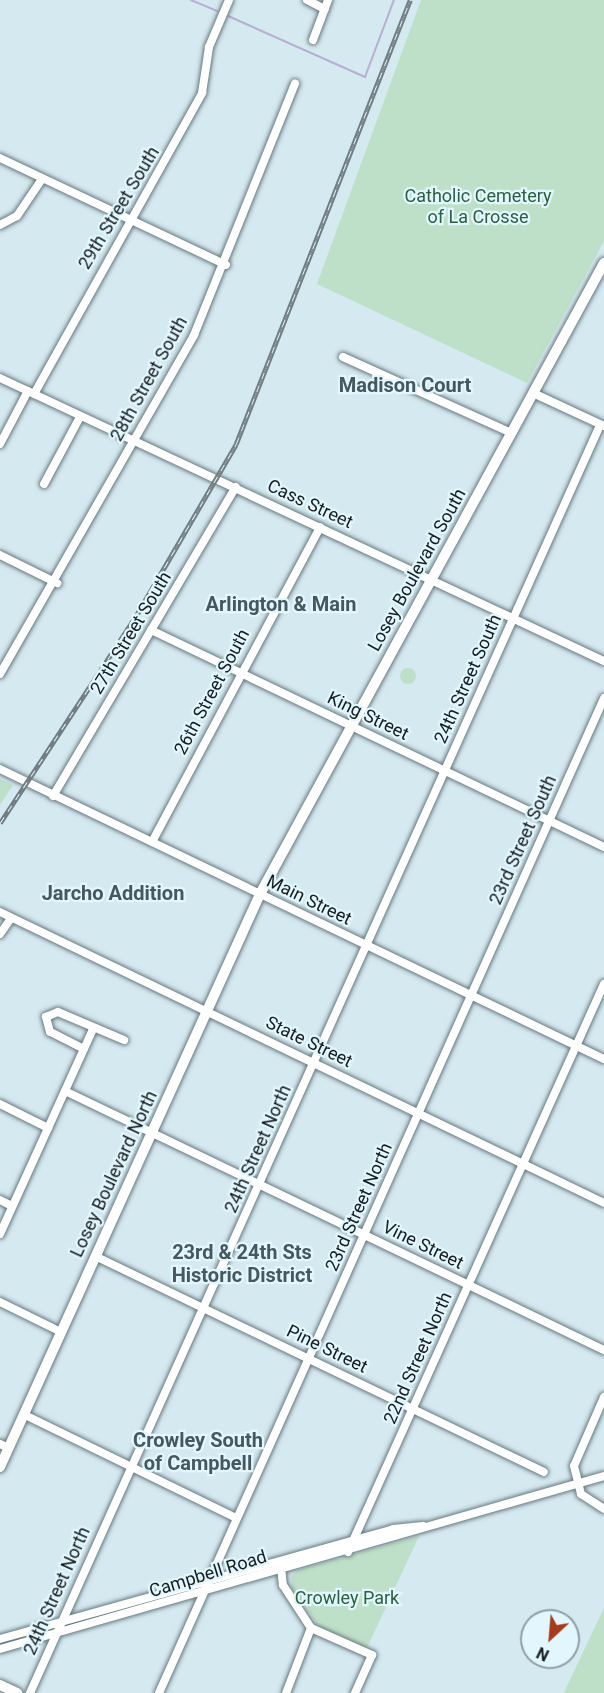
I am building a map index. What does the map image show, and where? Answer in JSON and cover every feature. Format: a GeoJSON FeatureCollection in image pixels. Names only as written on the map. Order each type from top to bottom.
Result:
{"type":"FeatureCollection","features":[{"type":"Feature","properties":{"kind":"main road","name":"Losey Boulevard South"},"geometry":{"type":"LineString","coordinates":[[260,894],[604,265]]}},
{"type":"Feature","properties":{"kind":"main road","name":"Losey Boulevard North"},"geometry":{"type":"LineString","coordinates":[[0,1467],[4,1446],[25,1415],[260,894]]}},
{"type":"Feature","properties":{"kind":"main road"},"geometry":{"type":"LineString","coordinates":[[0,1685],[17,1693]]}},
{"type":"Feature","properties":{"kind":"street","name":"29th Street South"},"geometry":{"type":"LineString","coordinates":[[0,444],[130,224],[202,93],[209,47],[229,0]]}},
{"type":"Feature","properties":{"kind":"street"},"geometry":{"type":"LineString","coordinates":[[307,0],[327,4],[313,40]]}},
{"type":"Feature","properties":{"kind":"street","name":"28th Street South"},"geometry":{"type":"LineString","coordinates":[[0,674],[57,583],[134,442],[226,265],[295,84]]}},
{"type":"Feature","properties":{"kind":"street"},"geometry":{"type":"LineString","coordinates":[[0,158],[130,224],[226,265]]}},
{"type":"Feature","properties":{"kind":"street"},"geometry":{"type":"LineString","coordinates":[[0,225],[17,216],[42,179]]}},
{"type":"Feature","properties":{"kind":"street"},"geometry":{"type":"LineString","coordinates":[[343,357],[511,433]]}},
{"type":"Feature","properties":{"kind":"street","name":"Cass Street"},"geometry":{"type":"LineString","coordinates":[[0,378],[604,661]]}},
{"type":"Feature","properties":{"kind":"street"},"geometry":{"type":"LineString","coordinates":[[533,393],[602,426]]}},
{"type":"Feature","properties":{"kind":"street"},"geometry":{"type":"LineString","coordinates":[[44,484],[80,417]]}},
{"type":"Feature","properties":{"kind":"street","name":"24th Street South"},"geometry":{"type":"LineString","coordinates":[[367,946],[602,426]]}},
{"type":"Feature","properties":{"kind":"street","name":"27th Street South"},"geometry":{"type":"LineString","coordinates":[[54,796],[236,487]]}},
{"type":"Feature","properties":{"kind":"street","name":"26th Street South"},"geometry":{"type":"LineString","coordinates":[[152,842],[320,526]]}},
{"type":"Feature","properties":{"kind":"street"},"geometry":{"type":"LineString","coordinates":[[0,555],[57,583]]}},
{"type":"Feature","properties":{"kind":"street","name":"King Street"},"geometry":{"type":"LineString","coordinates":[[151,630],[604,847]]}},
{"type":"Feature","properties":{"kind":"street","name":"23rd Street South"},"geometry":{"type":"LineString","coordinates":[[471,996],[604,698]]}},
{"type":"Feature","properties":{"kind":"street","name":"Main Street"},"geometry":{"type":"LineString","coordinates":[[0,769],[604,1059]]}},
{"type":"Feature","properties":{"kind":"street","name":"State Street"},"geometry":{"type":"LineString","coordinates":[[0,912],[604,1203]]}},
{"type":"Feature","properties":{"kind":"street"},"geometry":{"type":"LineString","coordinates":[[0,934],[11,918]]}},
{"type":"Feature","properties":{"kind":"street","name":"24th Street North"},"geometry":{"type":"LineString","coordinates":[[30,1693],[367,946]]}},
{"type":"Feature","properties":{"kind":"street","name":"22nd Street North"},"geometry":{"type":"LineString","coordinates":[[348,1552],[604,984]]}},
{"type":"Feature","properties":{"kind":"street","name":"23rd Street North"},"geometry":{"type":"LineString","coordinates":[[159,1693],[471,996]]}},
{"type":"Feature","properties":{"kind":"street"},"geometry":{"type":"LineString","coordinates":[[84,1048],[50,1032],[44,1020],[58,1012],[93,1029],[124,1040]]}},
{"type":"Feature","properties":{"kind":"street"},"geometry":{"type":"LineString","coordinates":[[0,1234],[93,1029]]}},
{"type":"Feature","properties":{"kind":"street","name":"Vine Street"},"geometry":{"type":"LineString","coordinates":[[65,1091],[604,1350]]}},
{"type":"Feature","properties":{"kind":"street"},"geometry":{"type":"LineString","coordinates":[[0,1104],[48,1128]]}},
{"type":"Feature","properties":{"kind":"street"},"geometry":{"type":"LineString","coordinates":[[0,1200],[12,1206]]}},
{"type":"Feature","properties":{"kind":"street","name":"Pine Street"},"geometry":{"type":"LineString","coordinates":[[95,1256],[544,1472]]}},
{"type":"Feature","properties":{"kind":"street"},"geometry":{"type":"LineString","coordinates":[[0,1302],[61,1332]]}},
{"type":"Feature","properties":{"kind":"street"},"geometry":{"type":"LineString","coordinates":[[604,1397],[574,1466],[577,1484],[588,1501],[604,1509]]}},
{"type":"Feature","properties":{"kind":"street"},"geometry":{"type":"LineString","coordinates":[[25,1415],[236,1518]]}},
{"type":"Feature","properties":{"kind":"street","name":"Campbell Road"},"geometry":{"type":"LineString","coordinates":[[0,1649],[202,1595],[353,1541],[423,1526],[604,1476]]}},
{"type":"Feature","properties":{"kind":"street","name":"Campbell Road"},"geometry":{"type":"LineString","coordinates":[[0,1639],[62,1620],[281,1565],[348,1552],[402,1538],[423,1526]]}},
{"type":"Feature","properties":{"kind":"street"},"geometry":{"type":"LineString","coordinates":[[281,1565],[283,1585],[311,1628],[372,1655],[355,1693]]}},
{"type":"Feature","properties":{"kind":"street"},"geometry":{"type":"LineString","coordinates":[[286,1693],[311,1628]]}},
{"type":"Feature","properties":{"kind":"green space","name":"Catholic Cemetery of La Crosse"},"geometry":{"type":"Polygon","coordinates":[[[421,0],[604,0],[604,241],[527,383],[317,284],[421,0]]]}},
{"type":"Feature","properties":{"kind":"green space"},"geometry":{"type":"Polygon","coordinates":[[[408,668],[414,670],[416,676],[414,682],[408,684],[402,682],[400,676],[402,670],[408,668]]]}},
{"type":"Feature","properties":{"kind":"green space"},"geometry":{"type":"Polygon","coordinates":[[[0,779],[13,785],[0,805],[0,779]]]}},
{"type":"Feature","properties":{"kind":"green space","name":"Crowley Park"},"geometry":{"type":"Polygon","coordinates":[[[419,1536],[366,1650],[320,1628],[292,1588],[291,1576],[298,1570],[419,1536]]]}},
{"type":"Feature","properties":{"kind":"green space"},"geometry":{"type":"Polygon","coordinates":[[[604,1608],[604,1693],[564,1693],[575,1669],[580,1669],[580,1659],[604,1608]]]}},
{"type":"Feature","properties":{"kind":"waterway"},"geometry":{"type":"LineString","coordinates":[[191,0],[217,11]]}},
{"type":"Feature","properties":{"kind":"waterway"},"geometry":{"type":"LineString","coordinates":[[228,16],[365,77],[394,0]]}},
{"type":"Feature","properties":{"kind":"railway"},"geometry":{"type":"LineString","coordinates":[[0,823],[136,616],[236,444],[410,0]]}},
{"type":"Feature","properties":{"kind":"district","name":"Madison Court"},"geometry":{"type":"Point","coordinates":[405,385]}},
{"type":"Feature","properties":{"kind":"district","name":"Arlington & Main"},"geometry":{"type":"Point","coordinates":[281,604]}},
{"type":"Feature","properties":{"kind":"district","name":"Jarcho Addition"},"geometry":{"type":"Point","coordinates":[113,893]}},
{"type":"Feature","properties":{"kind":"district","name":"23rd & 24th Sts Historic District"},"geometry":{"type":"Point","coordinates":[242,1264]}},
{"type":"Feature","properties":{"kind":"district","name":"Crowley South of Campbell"},"geometry":{"type":"Point","coordinates":[198,1452]}}]}
